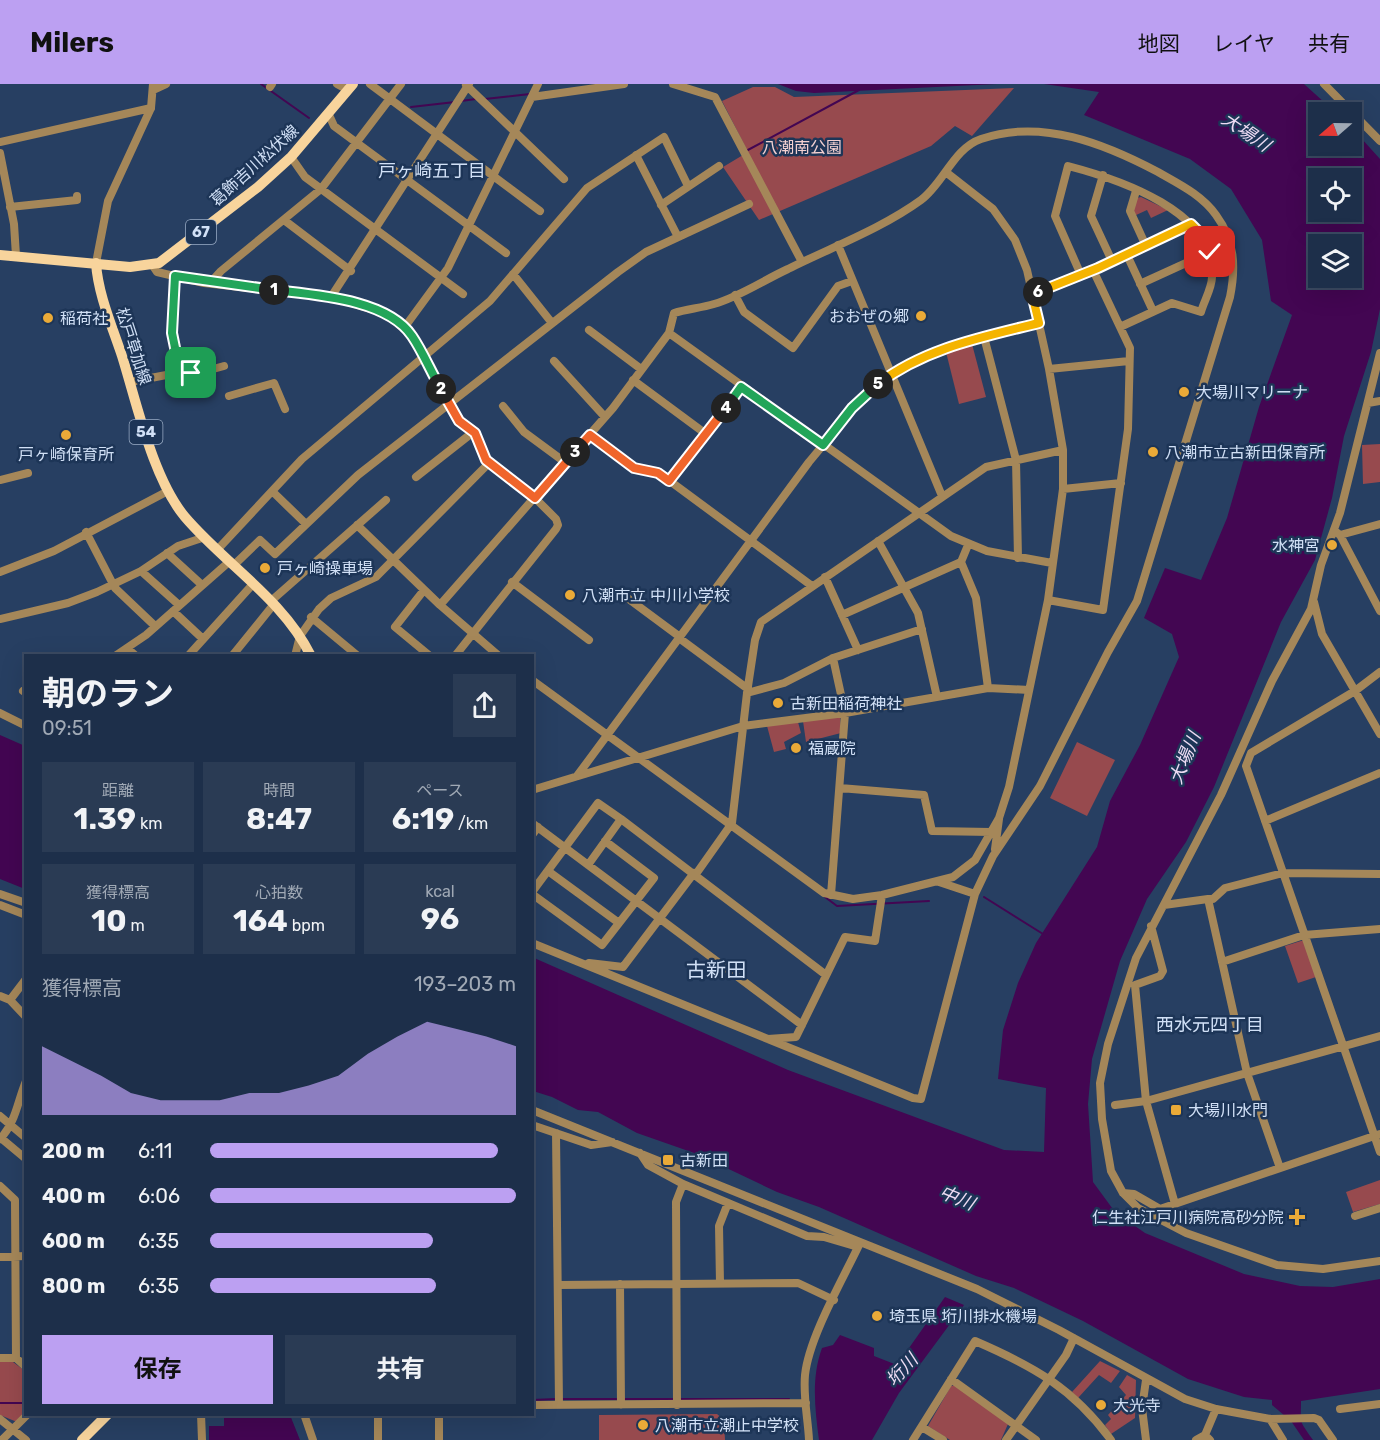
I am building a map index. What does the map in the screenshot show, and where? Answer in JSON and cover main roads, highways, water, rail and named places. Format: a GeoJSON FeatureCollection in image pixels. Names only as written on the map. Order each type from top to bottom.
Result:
{"type":"FeatureCollection","features":[{"type":"Feature","properties":{"kind":"main road","name":"葛飾吉川松伏線"},"geometry":{"type":"LineString","coordinates":[[96,263],[130,267],[153,266],[183,247],[291,157],[329,115],[350,87]]}},
{"type":"Feature","properties":{"kind":"main road"},"geometry":{"type":"LineString","coordinates":[[0,255],[96,263]]}},
{"type":"Feature","properties":{"kind":"main road","name":"松戸草加線"},"geometry":{"type":"LineString","coordinates":[[96,263],[98,281],[168,491],[183,514],[272,603],[300,636],[310,654]]}},
{"type":"Feature","properties":{"kind":"main road"},"geometry":{"type":"LineString","coordinates":[[76,1440],[100,1416]]}},
{"type":"Feature","properties":{"kind":"main road"},"geometry":{"type":"LineString","coordinates":[[82,1440],[106,1416]]}},
{"type":"Feature","properties":{"kind":"water"},"geometry":{"type":"Polygon","coordinates":[[[778,84],[997,84],[814,93],[796,91],[778,84]]]}},
{"type":"Feature","properties":{"kind":"water"},"geometry":{"type":"Polygon","coordinates":[[[1044,84],[1304,84],[1324,102],[1308,102],[1308,156],[1362,156],[1362,139],[1380,159],[1380,309],[1371,352],[1344,436],[1332,498],[1315,560],[1281,622],[1214,787],[1186,842],[1147,899],[1120,961],[1092,1059],[1088,1104],[1093,1182],[1115,1212],[1145,1233],[1244,1274],[1300,1286],[1333,1287],[1380,1279],[1380,1389],[1301,1401],[1301,1421],[1313,1440],[1304,1440],[1291,1421],[1272,1405],[1272,1400],[1244,1397],[1188,1379],[1083,1321],[1014,1288],[976,1276],[819,1207],[777,1192],[697,1154],[637,1133],[598,1112],[578,1110],[552,1097],[534,1091],[534,958],[788,1070],[1004,1150],[1044,1152],[1046,1088],[998,1079],[1003,1030],[1018,983],[1036,943],[1097,847],[1110,801],[1140,745],[1179,657],[1172,634],[1144,618],[1165,568],[1201,580],[1227,518],[1259,407],[1292,315],[1271,301],[1262,240],[1231,189],[1190,159],[1084,115],[1099,92],[1044,84]]]}},
{"type":"Feature","properties":{"kind":"water"},"geometry":{"type":"Polygon","coordinates":[[[0,735],[24,746],[24,889],[0,879],[0,735]]]}},
{"type":"Feature","properties":{"kind":"water","name":"垳川"},"geometry":{"type":"Polygon","coordinates":[[[945,1297],[964,1305],[899,1393],[872,1440],[819,1440],[815,1382],[822,1348],[833,1345],[840,1335],[874,1348],[874,1356],[897,1365],[945,1297]]]}},
{"type":"Feature","properties":{"kind":"water"},"geometry":{"type":"Polygon","coordinates":[[[224,1416],[290,1416],[300,1440],[209,1440],[209,1426],[224,1426],[224,1416]]]}},
{"type":"Feature","properties":{"kind":"waterway"},"geometry":{"type":"LineString","coordinates":[[261,84],[309,118]]}},
{"type":"Feature","properties":{"kind":"waterway"},"geometry":{"type":"LineString","coordinates":[[746,151],[859,90]]}},
{"type":"Feature","properties":{"kind":"waterway"},"geometry":{"type":"LineString","coordinates":[[485,99],[530,94]]}},
{"type":"Feature","properties":{"kind":"waterway"},"geometry":{"type":"LineString","coordinates":[[461,101],[476,99]]}},
{"type":"Feature","properties":{"kind":"waterway"},"geometry":{"type":"LineString","coordinates":[[411,107],[455,102]]}},
{"type":"Feature","properties":{"kind":"waterway"},"geometry":{"type":"LineString","coordinates":[[825,897],[837,906],[929,901]]}},
{"type":"Feature","properties":{"kind":"waterway"},"geometry":{"type":"LineString","coordinates":[[984,897],[1043,934]]}},
{"type":"Feature","properties":{"kind":"waterway"},"geometry":{"type":"LineString","coordinates":[[534,1400],[557,1399]]}},
{"type":"Feature","properties":{"kind":"waterway"},"geometry":{"type":"LineString","coordinates":[[562,1399],[674,1399]]}},
{"type":"Feature","properties":{"kind":"waterway"},"geometry":{"type":"LineString","coordinates":[[679,1399],[789,1399]]}},
{"type":"Feature","properties":{"kind":"waterway"},"geometry":{"type":"LineString","coordinates":[[0,1403],[24,1403]]}},
{"type":"Feature","properties":{"kind":"place","name":"おおぜの郷"},"geometry":{"type":"Point","coordinates":[921,316]}},
{"type":"Feature","properties":{"kind":"place","name":"稲荷社"},"geometry":{"type":"Point","coordinates":[48,318]}},
{"type":"Feature","properties":{"kind":"place","name":"大場川マリーナ"},"geometry":{"type":"Point","coordinates":[1184,392]}},
{"type":"Feature","properties":{"kind":"place","name":"戸ヶ崎保育所"},"geometry":{"type":"Point","coordinates":[66,435]}},
{"type":"Feature","properties":{"kind":"place","name":"八潮市立古新田保育所"},"geometry":{"type":"Point","coordinates":[1153,452]}},
{"type":"Feature","properties":{"kind":"place","name":"水神宮"},"geometry":{"type":"Point","coordinates":[1332,545]}},
{"type":"Feature","properties":{"kind":"place","name":"戸ヶ崎操車場"},"geometry":{"type":"Point","coordinates":[265,568]}},
{"type":"Feature","properties":{"kind":"place","name":"八潮市立 中川小学校"},"geometry":{"type":"Point","coordinates":[570,595]}},
{"type":"Feature","properties":{"kind":"place","name":"古新田稲荷神社"},"geometry":{"type":"Point","coordinates":[778,703]}},
{"type":"Feature","properties":{"kind":"place","name":"福蔵院"},"geometry":{"type":"Point","coordinates":[796,748]}},
{"type":"Feature","properties":{"kind":"place","name":"大場川水門"},"geometry":{"type":"Point","coordinates":[1176,1110]}},
{"type":"Feature","properties":{"kind":"place","name":"古新田"},"geometry":{"type":"Point","coordinates":[668,1160]}},
{"type":"Feature","properties":{"kind":"place","name":"仁生社江戸川病院高砂分院"},"geometry":{"type":"Point","coordinates":[1297,1217]}},
{"type":"Feature","properties":{"kind":"place","name":"埼玉県 垳川排水機場"},"geometry":{"type":"Point","coordinates":[877,1316]}},
{"type":"Feature","properties":{"kind":"place","name":"大光寺"},"geometry":{"type":"Point","coordinates":[1101,1405]}},
{"type":"Feature","properties":{"kind":"place","name":"八潮市立潮止中学校"},"geometry":{"type":"Point","coordinates":[643,1425]}},
{"type":"Feature","properties":{"kind":"district","name":"戸ヶ崎五丁目"},"geometry":{"type":"Point","coordinates":[432,171]}},
{"type":"Feature","properties":{"kind":"district","name":"古新田"},"geometry":{"type":"Point","coordinates":[716,970]}},
{"type":"Feature","properties":{"kind":"district","name":"西水元四丁目"},"geometry":{"type":"Point","coordinates":[1210,1025]}},
{"type":"Feature","properties":{"kind":"water label","name":"大場川"},"geometry":{"type":"Point","coordinates":[1246,132]}},
{"type":"Feature","properties":{"kind":"water label","name":"大場川"},"geometry":{"type":"Point","coordinates":[1185,758]}},
{"type":"Feature","properties":{"kind":"water label","name":"中川"},"geometry":{"type":"Point","coordinates":[957,1198]}},
{"type":"Feature","properties":{"kind":"park label","name":"八潮南公園"},"geometry":{"type":"Point","coordinates":[802,147]}}]}
